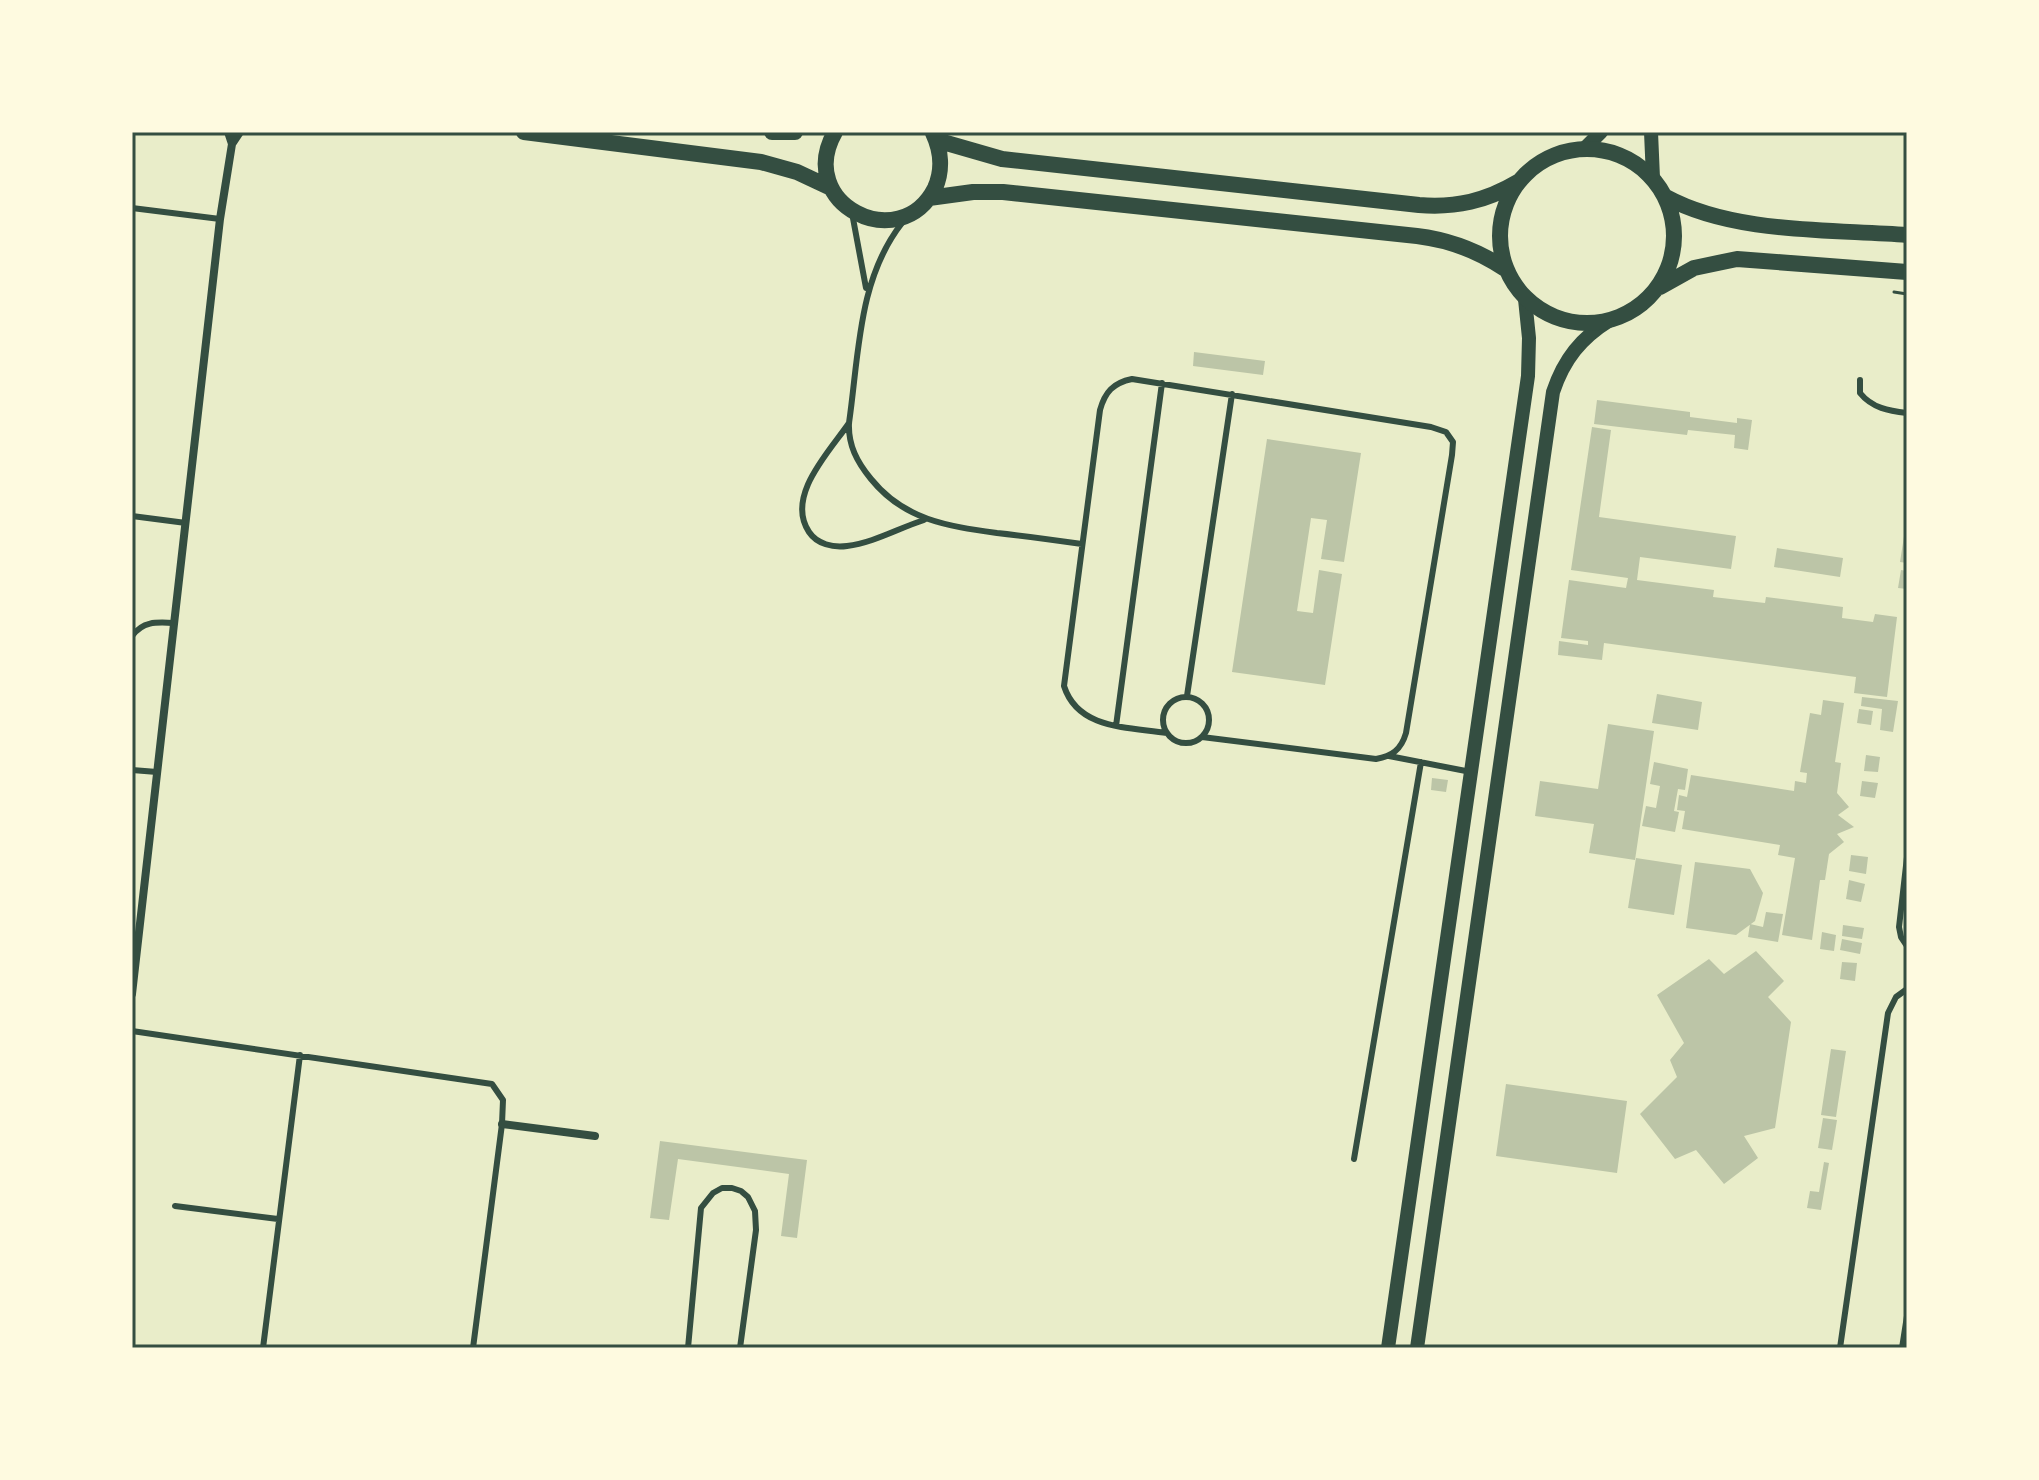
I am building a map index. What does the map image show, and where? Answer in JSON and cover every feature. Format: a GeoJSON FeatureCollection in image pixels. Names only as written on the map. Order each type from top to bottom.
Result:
{"type":"FeatureCollection","features":[{"type":"Feature","properties":{"kind":"main road"},"geometry":{"type":"LineString","coordinates":[[524,132],[761,162],[797,172],[829,187]]}},
{"type":"Feature","properties":{"kind":"main road"},"geometry":{"type":"LineString","coordinates":[[772,132],[795,132]]}},
{"type":"Feature","properties":{"kind":"main road"},"geometry":{"type":"LineString","coordinates":[[835,132],[825,156],[829,187],[852,212],[870,220],[890,221],[909,215],[929,198],[936,185],[940,155],[934,136]]}},
{"type":"Feature","properties":{"kind":"main road"},"geometry":{"type":"LineString","coordinates":[[934,136],[1002,159],[1430,206],[1461,205],[1481,200],[1518,182],[1541,161],[1569,150],[1585,148],[1615,153],[1629,159],[1653,178],[1666,197],[1674,229],[1674,245],[1668,269],[1655,290]]}},
{"type":"Feature","properties":{"kind":"main road"},"geometry":{"type":"LineString","coordinates":[[1518,182],[1505,206],[1499,233],[1505,269],[1525,299],[1556,318],[1592,324],[1610,320],[1635,309],[1655,290],[1694,268],[1737,259],[1907,272]]}},
{"type":"Feature","properties":{"kind":"main road"},"geometry":{"type":"LineString","coordinates":[[929,198],[973,192],[1003,192],[1426,237],[1472,250],[1505,269]]}},
{"type":"Feature","properties":{"kind":"main road"},"geometry":{"type":"LineString","coordinates":[[1666,197],[1703,215],[1744,223],[1907,235]]}},
{"type":"Feature","properties":{"kind":"street"},"geometry":{"type":"LineString","coordinates":[[228,132],[232,144]]}},
{"type":"Feature","properties":{"kind":"street"},"geometry":{"type":"LineString","coordinates":[[132,994],[137,911],[157,772],[220,219],[232,144],[240,132]]}},
{"type":"Feature","properties":{"kind":"street"},"geometry":{"type":"LineString","coordinates":[[1585,148],[1601,132]]}},
{"type":"Feature","properties":{"kind":"street"},"geometry":{"type":"LineString","coordinates":[[1651,132],[1653,178]]}},
{"type":"Feature","properties":{"kind":"street"},"geometry":{"type":"LineString","coordinates":[[1388,1348],[1415,1143],[1528,376],[1529,338],[1525,299]]}},
{"type":"Feature","properties":{"kind":"street"},"geometry":{"type":"LineString","coordinates":[[1417,1348],[1553,392],[1568,357],[1580,342],[1610,320]]}},
{"type":"Feature","properties":{"kind":"street"},"geometry":{"type":"LineString","coordinates":[[502,1124],[595,1136]]}},
{"type":"Feature","properties":{"kind":"lane"},"geometry":{"type":"LineString","coordinates":[[132,208],[220,219]]}},
{"type":"Feature","properties":{"kind":"lane"},"geometry":{"type":"LineString","coordinates":[[852,212],[867,292]]}},
{"type":"Feature","properties":{"kind":"lane"},"geometry":{"type":"LineString","coordinates":[[909,215],[883,251],[867,292],[849,423],[851,445],[864,471],[897,505],[925,519],[952,527],[1082,544]]}},
{"type":"Feature","properties":{"kind":"lane"},"geometry":{"type":"LineString","coordinates":[[1132,379],[1162,383],[1439,429],[1446,432],[1453,442],[1406,733],[1399,749],[1389,756],[1360,758],[1202,737],[1187,743],[1179,742],[1167,733],[1093,721],[1073,705],[1064,686],[1103,399],[1120,382],[1132,379]]}},
{"type":"Feature","properties":{"kind":"lane"},"geometry":{"type":"LineString","coordinates":[[1860,380],[1860,393],[1868,403],[1907,413]]}},
{"type":"Feature","properties":{"kind":"lane"},"geometry":{"type":"LineString","coordinates":[[1116,726],[1162,383]]}},
{"type":"Feature","properties":{"kind":"lane"},"geometry":{"type":"LineString","coordinates":[[1187,696],[1232,394]]}},
{"type":"Feature","properties":{"kind":"lane"},"geometry":{"type":"LineString","coordinates":[[849,423],[805,491],[801,504],[802,516],[812,536],[827,545],[847,546],[925,519]]}},
{"type":"Feature","properties":{"kind":"lane"},"geometry":{"type":"LineString","coordinates":[[132,516],[186,523]]}},
{"type":"Feature","properties":{"kind":"lane"},"geometry":{"type":"LineString","coordinates":[[132,636],[148,623],[174,623]]}},
{"type":"Feature","properties":{"kind":"lane"},"geometry":{"type":"LineString","coordinates":[[1167,733],[1163,719],[1168,705],[1179,697],[1187,696],[1199,700],[1208,709],[1210,724],[1202,737]]}},
{"type":"Feature","properties":{"kind":"lane"},"geometry":{"type":"LineString","coordinates":[[1389,756],[1471,772]]}},
{"type":"Feature","properties":{"kind":"lane"},"geometry":{"type":"LineString","coordinates":[[1354,1159],[1421,762]]}},
{"type":"Feature","properties":{"kind":"lane"},"geometry":{"type":"LineString","coordinates":[[132,770],[157,772]]}},
{"type":"Feature","properties":{"kind":"lane"},"geometry":{"type":"LineString","coordinates":[[1907,857],[1899,927],[1907,946]]}},
{"type":"Feature","properties":{"kind":"lane"},"geometry":{"type":"LineString","coordinates":[[1840,1348],[1888,1013],[1896,997],[1907,989]]}},
{"type":"Feature","properties":{"kind":"lane"},"geometry":{"type":"LineString","coordinates":[[132,1031],[492,1084],[503,1100],[502,1124],[473,1348]]}},
{"type":"Feature","properties":{"kind":"lane"},"geometry":{"type":"LineString","coordinates":[[263,1348],[300,1055]]}},
{"type":"Feature","properties":{"kind":"lane"},"geometry":{"type":"LineString","coordinates":[[688,1348],[701,1208],[713,1193],[722,1188],[732,1188],[748,1197],[756,1221],[740,1348]]}},
{"type":"Feature","properties":{"kind":"lane"},"geometry":{"type":"LineString","coordinates":[[175,1206],[278,1219]]}},
{"type":"Feature","properties":{"kind":"lane"},"geometry":{"type":"LineString","coordinates":[[1902,1348],[1907,1316]]}},
{"type":"Feature","properties":{"kind":"path"},"geometry":{"type":"LineString","coordinates":[[1894,292],[1907,294]]}},
{"type":"Feature","properties":{"kind":"building"},"geometry":{"type":"Polygon","coordinates":[[[1194,352],[1265,361],[1263,375],[1193,366],[1194,352]]]}},
{"type":"Feature","properties":{"kind":"building"},"geometry":{"type":"Polygon","coordinates":[[[1597,400],[1690,412],[1690,417],[1737,423],[1737,418],[1752,420],[1748,450],[1734,448],[1735,435],[1688,430],[1687,435],[1594,424],[1597,400]]]}},
{"type":"Feature","properties":{"kind":"building"},"geometry":{"type":"Polygon","coordinates":[[[1592,427],[1611,430],[1599,517],[1736,536],[1731,569],[1640,557],[1637,580],[1714,590],[1713,597],[1765,603],[1766,597],[1843,607],[1842,618],[1873,622],[1875,614],[1897,617],[1887,697],[1854,693],[1856,677],[1604,643],[1602,660],[1558,655],[1559,641],[1588,645],[1588,641],[1561,638],[1569,580],[1626,588],[1628,578],[1571,570],[1592,427]]]}},
{"type":"Feature","properties":{"kind":"building"},"geometry":{"type":"Polygon","coordinates":[[[1267,439],[1361,453],[1344,562],[1321,559],[1327,520],[1311,518],[1297,611],[1313,613],[1319,570],[1342,574],[1325,685],[1232,672],[1267,439]]]}},
{"type":"Feature","properties":{"kind":"building"},"geometry":{"type":"Polygon","coordinates":[[[1907,531],[1907,563],[1900,562],[1907,531]]]}},
{"type":"Feature","properties":{"kind":"building"},"geometry":{"type":"Polygon","coordinates":[[[1777,548],[1843,558],[1840,577],[1774,567],[1777,548]]]}},
{"type":"Feature","properties":{"kind":"building"},"geometry":{"type":"Polygon","coordinates":[[[1901,570],[1907,571],[1907,589],[1898,588],[1901,570]]]}},
{"type":"Feature","properties":{"kind":"building"},"geometry":{"type":"Polygon","coordinates":[[[1657,694],[1702,702],[1698,730],[1652,723],[1657,694]]]}},
{"type":"Feature","properties":{"kind":"building"},"geometry":{"type":"Polygon","coordinates":[[[1862,697],[1898,701],[1893,732],[1880,730],[1882,709],[1861,706],[1862,697]]]}},
{"type":"Feature","properties":{"kind":"building"},"geometry":{"type":"Polygon","coordinates":[[[1823,700],[1844,703],[1835,762],[1841,763],[1837,793],[1849,807],[1838,815],[1854,827],[1837,834],[1844,842],[1829,854],[1825,880],[1820,880],[1812,940],[1782,935],[1795,858],[1778,855],[1780,845],[1682,829],[1685,811],[1677,810],[1679,795],[1687,797],[1691,775],[1794,791],[1795,781],[1806,783],[1807,773],[1800,772],[1810,713],[1821,715],[1823,700]]]}},
{"type":"Feature","properties":{"kind":"building"},"geometry":{"type":"Polygon","coordinates":[[[1859,709],[1873,711],[1871,725],[1857,723],[1859,709]]]}},
{"type":"Feature","properties":{"kind":"building"},"geometry":{"type":"Polygon","coordinates":[[[1608,724],[1654,731],[1635,860],[1589,853],[1594,824],[1535,816],[1540,781],[1598,789],[1608,724]]]}},
{"type":"Feature","properties":{"kind":"building"},"geometry":{"type":"Polygon","coordinates":[[[1866,755],[1880,757],[1878,772],[1864,771],[1866,755]]]}},
{"type":"Feature","properties":{"kind":"building"},"geometry":{"type":"Polygon","coordinates":[[[1654,762],[1688,769],[1685,790],[1678,789],[1674,811],[1679,812],[1675,832],[1642,826],[1646,806],[1656,808],[1660,786],[1650,784],[1654,762]]]}},
{"type":"Feature","properties":{"kind":"building"},"geometry":{"type":"Polygon","coordinates":[[[1432,778],[1448,780],[1446,792],[1431,790],[1432,778]]]}},
{"type":"Feature","properties":{"kind":"building"},"geometry":{"type":"Polygon","coordinates":[[[1862,781],[1878,783],[1875,798],[1860,796],[1862,781]]]}},
{"type":"Feature","properties":{"kind":"building"},"geometry":{"type":"Polygon","coordinates":[[[1851,855],[1868,857],[1866,874],[1849,871],[1851,855]]]}},
{"type":"Feature","properties":{"kind":"building"},"geometry":{"type":"Polygon","coordinates":[[[1636,858],[1682,865],[1674,915],[1628,908],[1636,858]]]}},
{"type":"Feature","properties":{"kind":"building"},"geometry":{"type":"Polygon","coordinates":[[[1695,862],[1750,869],[1763,893],[1755,921],[1736,935],[1686,928],[1695,862]]]}},
{"type":"Feature","properties":{"kind":"building"},"geometry":{"type":"Polygon","coordinates":[[[1849,880],[1865,884],[1861,902],[1846,899],[1849,880]]]}},
{"type":"Feature","properties":{"kind":"building"},"geometry":{"type":"Polygon","coordinates":[[[1766,912],[1783,914],[1778,942],[1748,937],[1750,924],[1763,927],[1766,912]]]}},
{"type":"Feature","properties":{"kind":"building"},"geometry":{"type":"Polygon","coordinates":[[[1843,925],[1864,928],[1862,939],[1842,936],[1843,925]]]}},
{"type":"Feature","properties":{"kind":"building"},"geometry":{"type":"Polygon","coordinates":[[[1822,932],[1836,935],[1834,951],[1820,949],[1822,932]]]}},
{"type":"Feature","properties":{"kind":"building"},"geometry":{"type":"Polygon","coordinates":[[[1842,939],[1862,943],[1860,954],[1840,950],[1842,939]]]}},
{"type":"Feature","properties":{"kind":"building"},"geometry":{"type":"Polygon","coordinates":[[[1756,951],[1784,981],[1768,997],[1791,1022],[1775,1128],[1744,1136],[1758,1158],[1724,1184],[1696,1150],[1675,1159],[1640,1114],[1677,1077],[1670,1060],[1684,1043],[1657,995],[1709,959],[1724,974],[1756,951]]]}},
{"type":"Feature","properties":{"kind":"building"},"geometry":{"type":"Polygon","coordinates":[[[1842,962],[1857,963],[1855,981],[1840,979],[1842,962]]]}},
{"type":"Feature","properties":{"kind":"building"},"geometry":{"type":"Polygon","coordinates":[[[1831,1049],[1846,1051],[1836,1117],[1821,1115],[1831,1049]]]}},
{"type":"Feature","properties":{"kind":"building"},"geometry":{"type":"Polygon","coordinates":[[[1506,1084],[1627,1101],[1617,1173],[1496,1156],[1506,1084]]]}},
{"type":"Feature","properties":{"kind":"building"},"geometry":{"type":"Polygon","coordinates":[[[1823,1118],[1837,1120],[1832,1150],[1818,1148],[1823,1118]]]}},
{"type":"Feature","properties":{"kind":"building"},"geometry":{"type":"Polygon","coordinates":[[[660,1141],[807,1160],[797,1238],[781,1236],[789,1174],[678,1159],[669,1220],[650,1218],[660,1141]]]}},
{"type":"Feature","properties":{"kind":"building"},"geometry":{"type":"Polygon","coordinates":[[[1824,1162],[1829,1163],[1821,1210],[1807,1208],[1810,1191],[1819,1192],[1824,1162]]]}}]}
